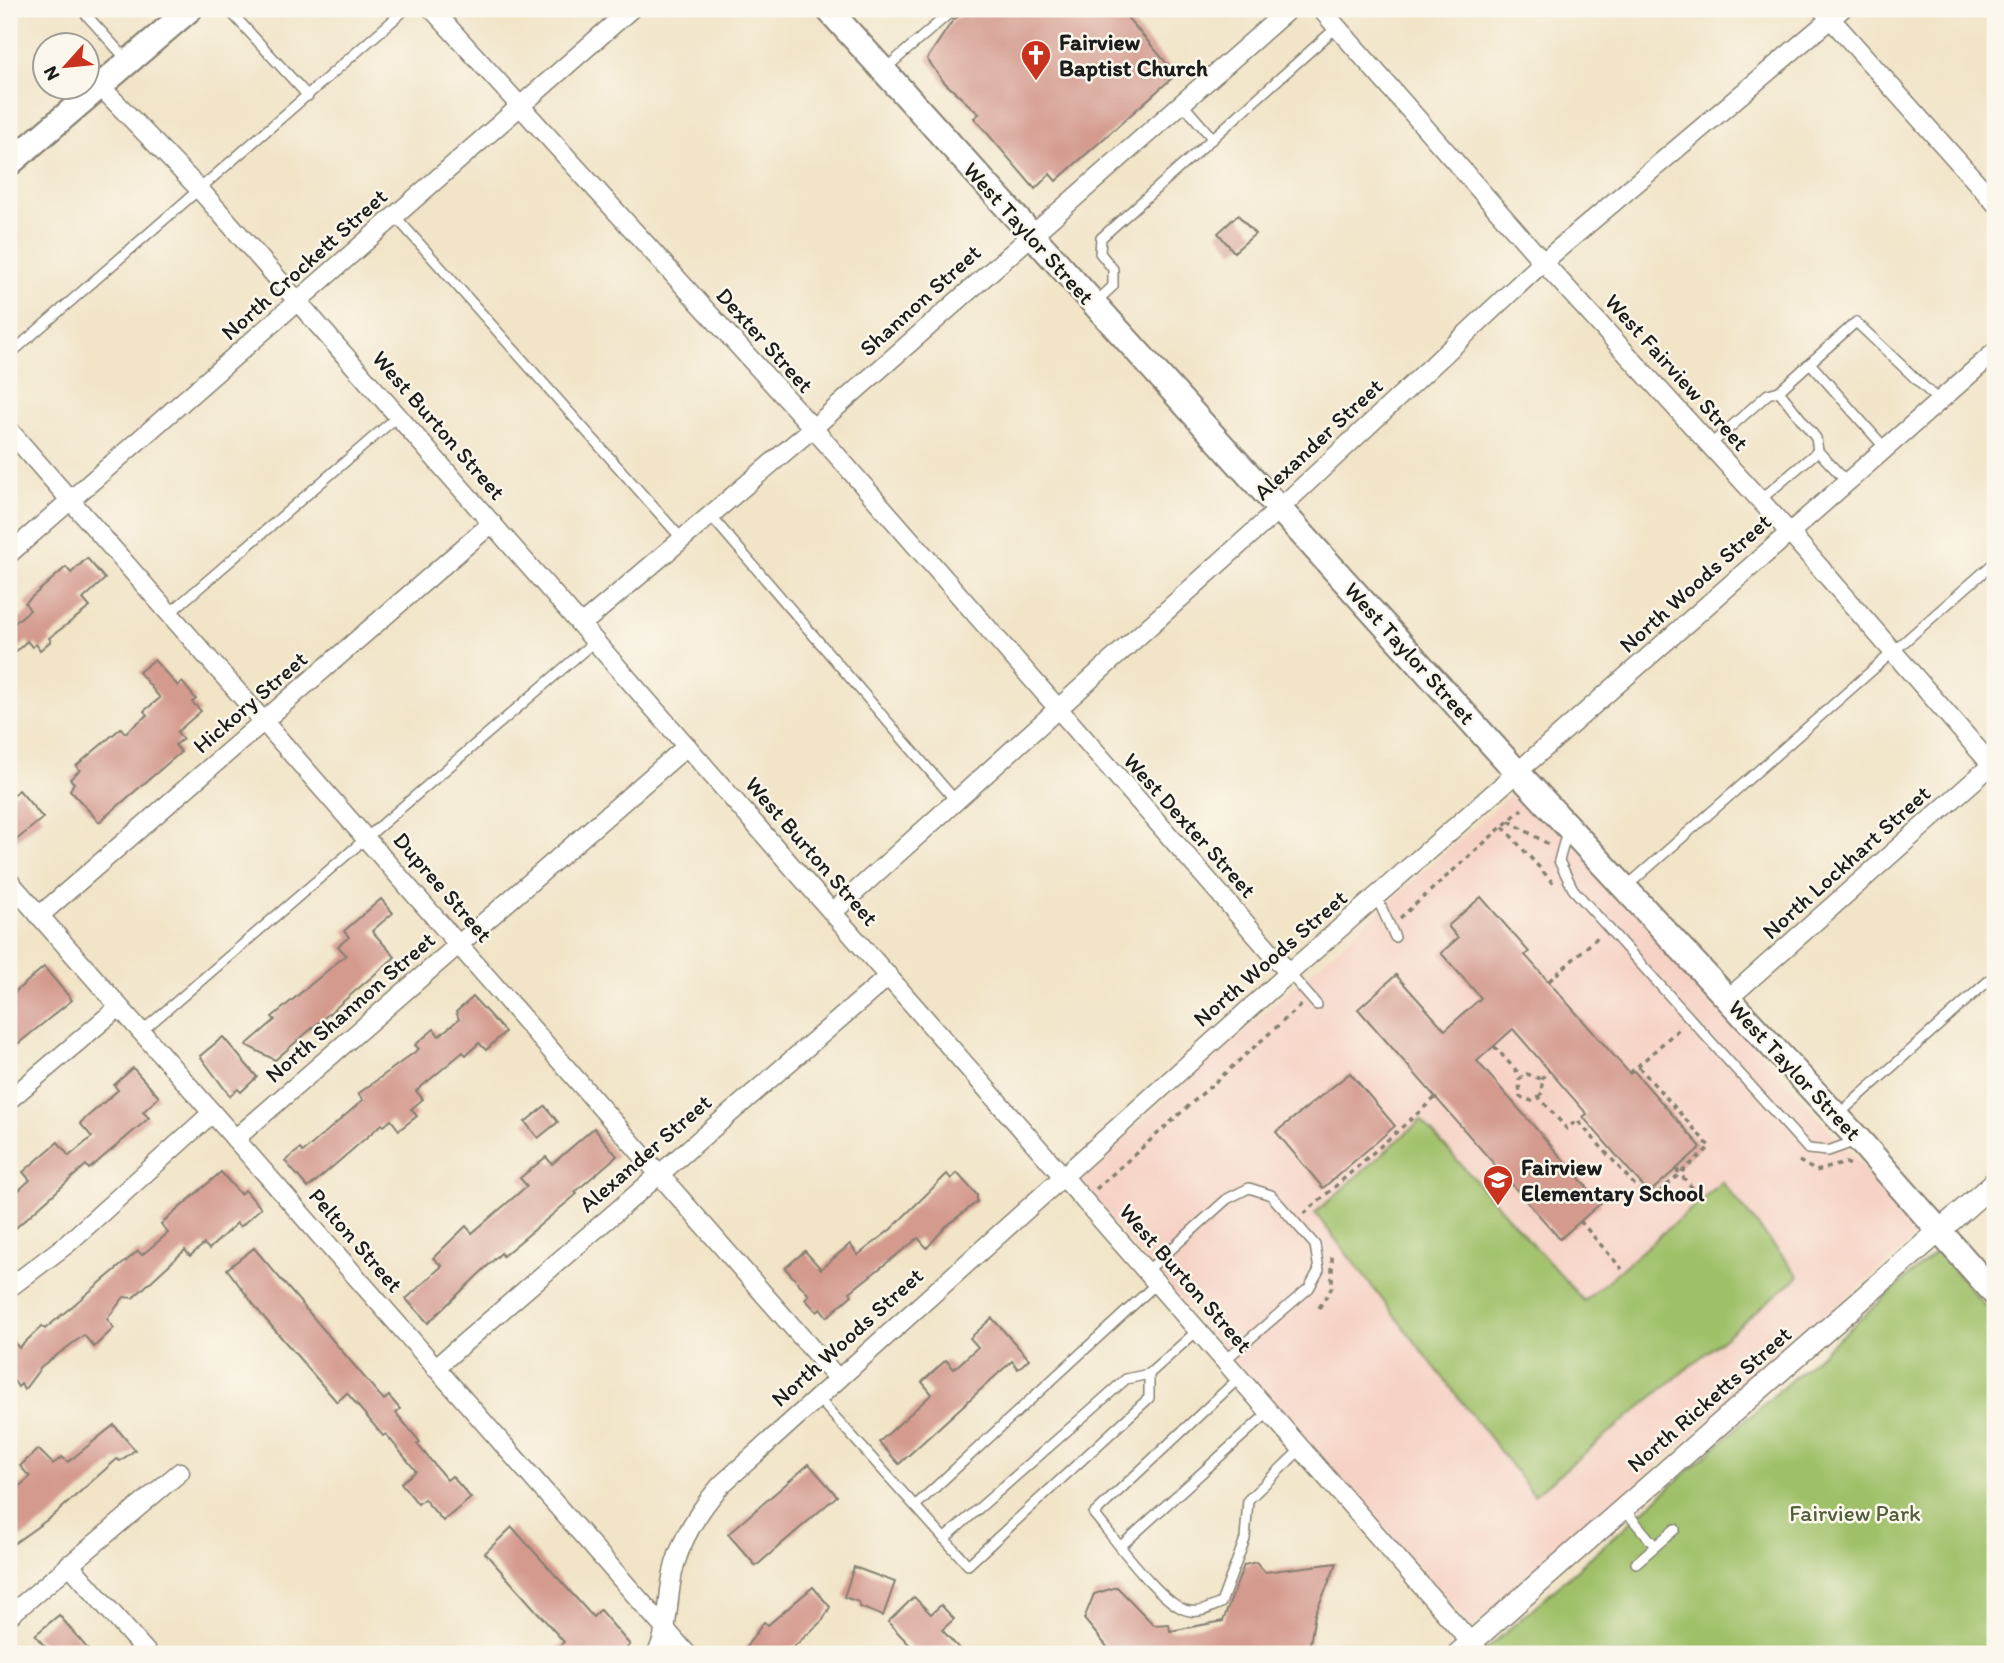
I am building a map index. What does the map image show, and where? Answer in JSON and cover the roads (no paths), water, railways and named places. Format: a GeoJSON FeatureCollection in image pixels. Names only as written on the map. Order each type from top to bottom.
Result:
{"type":"FeatureCollection","features":[{"type":"Feature","properties":{"kind":"main road"},"geometry":{"type":"LineString","coordinates":[[102,84],[190,9]]}},
{"type":"Feature","properties":{"kind":"main road","name":"West Taylor Street"},"geometry":{"type":"LineString","coordinates":[[828,9],[1279,509],[1859,1140],[1995,1294]]}},
{"type":"Feature","properties":{"kind":"main road"},"geometry":{"type":"LineString","coordinates":[[9,164],[81,102]]}},
{"type":"Feature","properties":{"kind":"street","name":"Dexter Street"},"geometry":{"type":"LineString","coordinates":[[432,9],[813,428],[1055,709]]}},
{"type":"Feature","properties":{"kind":"street","name":"North Crockett Street"},"geometry":{"type":"LineString","coordinates":[[9,554],[299,303],[518,105],[631,9]]}},
{"type":"Feature","properties":{"kind":"street","name":"Shannon Street"},"geometry":{"type":"LineString","coordinates":[[581,625],[813,428],[1030,234],[1289,9]]}},
{"type":"Feature","properties":{"kind":"street","name":"West Fairview Street"},"geometry":{"type":"LineString","coordinates":[[1321,9],[1543,262],[1789,532],[1994,765]]}},
{"type":"Feature","properties":{"kind":"street"},"geometry":{"type":"LineString","coordinates":[[1832,12],[1995,203]]}},
{"type":"Feature","properties":{"kind":"street","name":"Alexander Street"},"geometry":{"type":"LineString","coordinates":[[833,912],[1279,509],[1543,262],[1832,12]]}},
{"type":"Feature","properties":{"kind":"street","name":"West Burton Street"},"geometry":{"type":"LineString","coordinates":[[102,88],[201,191],[1270,1411],[1470,1651]]}},
{"type":"Feature","properties":{"kind":"street","name":"North Woods Street"},"geometry":{"type":"LineString","coordinates":[[657,1654],[667,1632],[675,1566],[689,1530],[704,1504],[817,1397],[1376,896],[1527,781],[1789,532],[1995,352]]}},
{"type":"Feature","properties":{"kind":"street","name":"Dupree Street"},"geometry":{"type":"LineString","coordinates":[[9,430],[266,721],[838,1379]]}},
{"type":"Feature","properties":{"kind":"street","name":"Hickory Street"},"geometry":{"type":"LineString","coordinates":[[40,916],[492,523]]}},
{"type":"Feature","properties":{"kind":"street","name":"West Dexter Street"},"geometry":{"type":"LineString","coordinates":[[1055,709],[1289,973]]}},
{"type":"Feature","properties":{"kind":"street","name":"North Shannon Street"},"geometry":{"type":"LineString","coordinates":[[236,1139],[687,746]]}},
{"type":"Feature","properties":{"kind":"street","name":"North Lockhart Street"},"geometry":{"type":"LineString","coordinates":[[1729,998],[1994,765]]}},
{"type":"Feature","properties":{"kind":"street","name":"Pelton Street"},"geometry":{"type":"LineString","coordinates":[[9,881],[687,1654]]}},
{"type":"Feature","properties":{"kind":"street","name":"Alexander Street"},"geometry":{"type":"LineString","coordinates":[[435,1368],[889,976]]}},
{"type":"Feature","properties":{"kind":"street"},"geometry":{"type":"LineString","coordinates":[[9,1100],[119,1007]]}},
{"type":"Feature","properties":{"kind":"street"},"geometry":{"type":"LineString","coordinates":[[9,1288],[67,1244],[212,1113]]}},
{"type":"Feature","properties":{"kind":"street","name":"North Ricketts Street"},"geometry":{"type":"LineString","coordinates":[[1470,1651],[1624,1509],[1995,1182]]}},
{"type":"Feature","properties":{"kind":"street"},"geometry":{"type":"LineString","coordinates":[[9,1616],[180,1472]]}},
{"type":"Feature","properties":{"kind":"street"},"geometry":{"type":"LineString","coordinates":[[69,1564],[148,1654]]}},
{"type":"Feature","properties":{"kind":"lane"},"geometry":{"type":"LineString","coordinates":[[81,9],[129,62]]}},
{"type":"Feature","properties":{"kind":"lane"},"geometry":{"type":"LineString","coordinates":[[228,9],[308,96]]}},
{"type":"Feature","properties":{"kind":"lane"},"geometry":{"type":"LineString","coordinates":[[9,355],[201,191],[406,9]]}},
{"type":"Feature","properties":{"kind":"lane"},"geometry":{"type":"LineString","coordinates":[[884,71],[953,10]]}},
{"type":"Feature","properties":{"kind":"lane"},"geometry":{"type":"LineString","coordinates":[[1094,304],[1113,286],[1113,269],[1100,253],[1101,237],[1337,27]]}},
{"type":"Feature","properties":{"kind":"lane"},"geometry":{"type":"LineString","coordinates":[[1181,103],[1213,139]]}},
{"type":"Feature","properties":{"kind":"lane"},"geometry":{"type":"LineString","coordinates":[[395,216],[682,539]]}},
{"type":"Feature","properties":{"kind":"lane"},"geometry":{"type":"LineString","coordinates":[[1710,445],[1768,394],[1779,391],[1857,322],[1939,401]]}},
{"type":"Feature","properties":{"kind":"lane"},"geometry":{"type":"LineString","coordinates":[[1810,363],[1885,448]]}},
{"type":"Feature","properties":{"kind":"lane"},"geometry":{"type":"LineString","coordinates":[[1779,391],[1816,438],[1818,451],[1847,482]]}},
{"type":"Feature","properties":{"kind":"lane"},"geometry":{"type":"LineString","coordinates":[[170,613],[398,416]]}},
{"type":"Feature","properties":{"kind":"lane"},"geometry":{"type":"LineString","coordinates":[[1760,500],[1818,451]]}},
{"type":"Feature","properties":{"kind":"lane"},"geometry":{"type":"LineString","coordinates":[[710,515],[955,800]]}},
{"type":"Feature","properties":{"kind":"lane"},"geometry":{"type":"LineString","coordinates":[[1626,887],[1995,562]]}},
{"type":"Feature","properties":{"kind":"lane"},"geometry":{"type":"LineString","coordinates":[[141,1032],[595,641]]}},
{"type":"Feature","properties":{"kind":"lane"},"geometry":{"type":"LineString","coordinates":[[1568,825],[1559,862],[1573,889],[1808,1149],[1828,1151],[1859,1140]]}},
{"type":"Feature","properties":{"kind":"lane"},"geometry":{"type":"LineString","coordinates":[[1376,896],[1395,937]]}},
{"type":"Feature","properties":{"kind":"lane"},"geometry":{"type":"LineString","coordinates":[[1289,973],[1317,1005]]}},
{"type":"Feature","properties":{"kind":"lane"},"geometry":{"type":"LineString","coordinates":[[1837,1116],[1995,975]]}},
{"type":"Feature","properties":{"kind":"lane"},"geometry":{"type":"LineString","coordinates":[[915,1506],[1152,1277],[1227,1199],[1249,1188],[1271,1195],[1315,1245],[1319,1270],[1309,1288],[1225,1360]]}},
{"type":"Feature","properties":{"kind":"lane"},"geometry":{"type":"LineString","coordinates":[[944,1538],[1126,1378],[1149,1374],[1198,1329]]}},
{"type":"Feature","properties":{"kind":"lane"},"geometry":{"type":"LineString","coordinates":[[817,1397],[968,1565],[1149,1398],[1149,1374]]}},
{"type":"Feature","properties":{"kind":"lane"},"geometry":{"type":"LineString","coordinates":[[1240,1377],[1094,1514],[1168,1600],[1188,1612],[1207,1610],[1221,1603],[1244,1539],[1248,1500],[1302,1448]]}},
{"type":"Feature","properties":{"kind":"lane"},"geometry":{"type":"LineString","coordinates":[[1121,1546],[1270,1411]]}},
{"type":"Feature","properties":{"kind":"lane"},"geometry":{"type":"LineString","coordinates":[[1624,1509],[1655,1546]]}},
{"type":"Feature","properties":{"kind":"lane"},"geometry":{"type":"LineString","coordinates":[[1636,1563],[1675,1529]]}},
{"type":"Feature","properties":{"kind":"place","name":"Fairview Baptist Church"},"geometry":{"type":"Point","coordinates":[1036,82]}},
{"type":"Feature","properties":{"kind":"place","name":"Fairview Elementary School"},"geometry":{"type":"Point","coordinates":[1498,1207]}},
{"type":"Feature","properties":{"kind":"park label","name":"Fairview Park"},"geometry":{"type":"Point","coordinates":[1855,1513]}}]}
